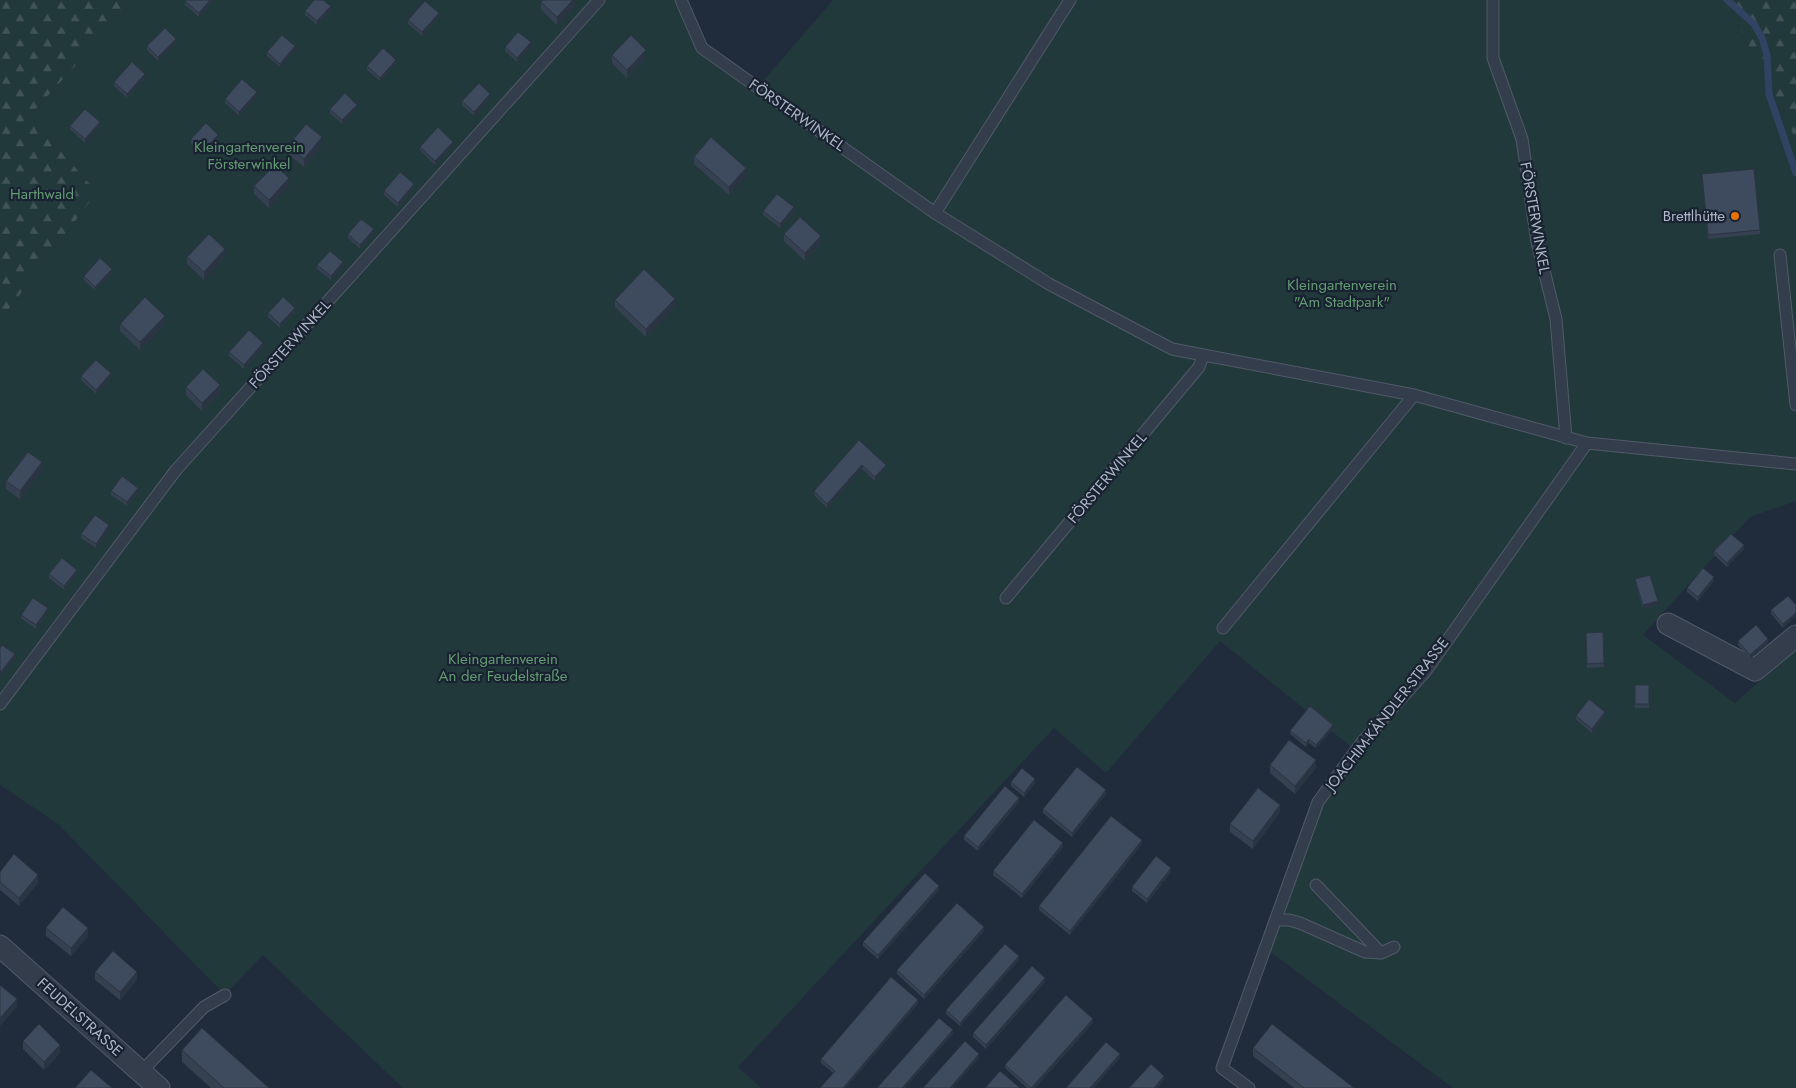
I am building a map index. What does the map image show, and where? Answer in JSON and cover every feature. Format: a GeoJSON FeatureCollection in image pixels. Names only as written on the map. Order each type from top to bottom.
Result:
{"type":"FeatureCollection","features":[{"type":"Feature","properties":{"kind":"street"},"geometry":{"type":"LineString","coordinates":[[1668,624],[1755,670],[1796,636]]}},
{"type":"Feature","properties":{"kind":"street","name":"FEUDELSTRASSE"},"geometry":{"type":"LineString","coordinates":[[0,946],[141,1072],[161,1086]]}},
{"type":"Feature","properties":{"kind":"lane","name":"FÖRSTERWINKEL"},"geometry":{"type":"LineString","coordinates":[[0,704],[176,470],[599,0]]}},
{"type":"Feature","properties":{"kind":"lane","name":"FÖRSTERWINKEL"},"geometry":{"type":"LineString","coordinates":[[681,0],[702,48],[935,213],[1058,288],[1172,349],[1414,395],[1587,443],[1796,464]]}},
{"type":"Feature","properties":{"kind":"lane"},"geometry":{"type":"LineString","coordinates":[[935,213],[1070,0]]}},
{"type":"Feature","properties":{"kind":"lane","name":"FÖRSTERWINKEL"},"geometry":{"type":"LineString","coordinates":[[1493,0],[1493,58],[1522,139],[1536,242],[1556,319],[1566,438]]}},
{"type":"Feature","properties":{"kind":"lane"},"geometry":{"type":"LineString","coordinates":[[1780,255],[1796,405]]}},
{"type":"Feature","properties":{"kind":"lane","name":"FÖRSTERWINKEL"},"geometry":{"type":"LineString","coordinates":[[1006,598],[1199,367],[1203,356]]}},
{"type":"Feature","properties":{"kind":"lane"},"geometry":{"type":"LineString","coordinates":[[1223,628],[1414,395]]}},
{"type":"Feature","properties":{"kind":"lane","name":"JOACHIM-KÄNDLER-STRASSE"},"geometry":{"type":"LineString","coordinates":[[1249,1088],[1222,1068],[1318,802],[1362,742],[1425,672],[1587,443]]}},
{"type":"Feature","properties":{"kind":"lane"},"geometry":{"type":"LineString","coordinates":[[1316,885],[1380,952]]}},
{"type":"Feature","properties":{"kind":"lane"},"geometry":{"type":"LineString","coordinates":[[1276,920],[1290,920],[1300,923],[1358,949],[1380,952],[1394,947]]}},
{"type":"Feature","properties":{"kind":"lane"},"geometry":{"type":"LineString","coordinates":[[141,1072],[204,1007],[225,995]]}},
{"type":"Feature","properties":{"kind":"green space","name":"Harthwald"},"geometry":{"type":"Polygon","coordinates":[[[0,0],[136,0],[29,116],[97,192],[0,321],[0,0]]]}},
{"type":"Feature","properties":{"kind":"green space"},"geometry":{"type":"Polygon","coordinates":[[[136,0],[681,0],[702,48],[758,87],[833,0],[1726,0],[1796,140],[1796,501],[1750,517],[1643,635],[1735,703],[1796,648],[1796,1088],[1453,1088],[1265,948],[1318,802],[1355,750],[1220,641],[1106,773],[1054,728],[738,1067],[761,1088],[403,1088],[263,955],[225,995],[58,824],[0,785],[0,321],[97,192],[29,116],[136,0]]]}},
{"type":"Feature","properties":{"kind":"green space"},"geometry":{"type":"Polygon","coordinates":[[[1726,0],[1796,0],[1796,140],[1726,0]]]}},
{"type":"Feature","properties":{"kind":"building"},"geometry":{"type":"Polygon","coordinates":[[[186,0],[210,0],[199,13],[186,0]]]}},
{"type":"Feature","properties":{"kind":"building"},"geometry":{"type":"Polygon","coordinates":[[[314,0],[323,0],[331,6],[317,21],[305,11],[314,0]]]}},
{"type":"Feature","properties":{"kind":"building"},"geometry":{"type":"Polygon","coordinates":[[[543,0],[573,0],[557,17],[541,2],[543,0]]]}},
{"type":"Feature","properties":{"kind":"building"},"geometry":{"type":"Polygon","coordinates":[[[425,1],[439,13],[422,32],[408,20],[425,1]]]}},
{"type":"Feature","properties":{"kind":"building"},"geometry":{"type":"Polygon","coordinates":[[[165,28],[176,39],[158,57],[147,46],[165,28]]]}},
{"type":"Feature","properties":{"kind":"building"},"geometry":{"type":"Polygon","coordinates":[[[518,32],[531,42],[517,58],[505,47],[518,32]]]}},
{"type":"Feature","properties":{"kind":"building"},"geometry":{"type":"Polygon","coordinates":[[[282,35],[295,46],[280,64],[267,52],[282,35]]]}},
{"type":"Feature","properties":{"kind":"building"},"geometry":{"type":"Polygon","coordinates":[[[631,35],[646,50],[627,70],[612,55],[631,35]]]}},
{"type":"Feature","properties":{"kind":"building"},"geometry":{"type":"Polygon","coordinates":[[[383,48],[396,60],[380,78],[367,66],[383,48]]]}},
{"type":"Feature","properties":{"kind":"building"},"geometry":{"type":"Polygon","coordinates":[[[132,62],[145,74],[127,94],[114,82],[132,62]]]}},
{"type":"Feature","properties":{"kind":"building"},"geometry":{"type":"Polygon","coordinates":[[[242,79],[257,92],[239,112],[225,99],[242,79]]]}},
{"type":"Feature","properties":{"kind":"building"},"geometry":{"type":"Polygon","coordinates":[[[479,83],[490,94],[474,112],[462,101],[479,83]]]}},
{"type":"Feature","properties":{"kind":"building"},"geometry":{"type":"Polygon","coordinates":[[[345,93],[357,105],[342,120],[330,109],[345,93]]]}},
{"type":"Feature","properties":{"kind":"building"},"geometry":{"type":"Polygon","coordinates":[[[85,109],[100,122],[85,139],[70,126],[85,109]]]}},
{"type":"Feature","properties":{"kind":"building"},"geometry":{"type":"Polygon","coordinates":[[[206,123],[218,135],[204,150],[191,139],[206,123]]]}},
{"type":"Feature","properties":{"kind":"building"},"geometry":{"type":"Polygon","coordinates":[[[306,124],[322,137],[304,159],[288,146],[306,124]]]}},
{"type":"Feature","properties":{"kind":"building"},"geometry":{"type":"Polygon","coordinates":[[[438,127],[453,142],[435,161],[420,147],[438,127]]]}},
{"type":"Feature","properties":{"kind":"building"},"geometry":{"type":"Polygon","coordinates":[[[711,137],[746,168],[729,187],[694,157],[711,137]]]}},
{"type":"Feature","properties":{"kind":"building"},"geometry":{"type":"Polygon","coordinates":[[[275,165],[289,178],[269,200],[254,186],[275,165]]]}},
{"type":"Feature","properties":{"kind":"building"},"geometry":{"type":"Polygon","coordinates":[[[1754,169],[1760,230],[1708,235],[1702,174],[1754,169]]]}},
{"type":"Feature","properties":{"kind":"building"},"geometry":{"type":"Polygon","coordinates":[[[400,172],[414,184],[398,203],[384,191],[400,172]]]}},
{"type":"Feature","properties":{"kind":"building"},"geometry":{"type":"Polygon","coordinates":[[[777,194],[794,207],[780,224],[763,211],[777,194]]]}},
{"type":"Feature","properties":{"kind":"building"},"geometry":{"type":"Polygon","coordinates":[[[800,217],[821,236],[805,253],[784,234],[800,217]]]}},
{"type":"Feature","properties":{"kind":"building"},"geometry":{"type":"Polygon","coordinates":[[[361,219],[374,229],[360,245],[348,234],[361,219]]]}},
{"type":"Feature","properties":{"kind":"building"},"geometry":{"type":"Polygon","coordinates":[[[209,234],[225,249],[204,272],[187,257],[209,234]]]}},
{"type":"Feature","properties":{"kind":"building"},"geometry":{"type":"Polygon","coordinates":[[[330,251],[343,262],[331,276],[317,265],[330,251]]]}},
{"type":"Feature","properties":{"kind":"building"},"geometry":{"type":"Polygon","coordinates":[[[100,258],[112,269],[95,287],[84,276],[100,258]]]}},
{"type":"Feature","properties":{"kind":"building"},"geometry":{"type":"Polygon","coordinates":[[[644,269],[675,299],[646,329],[615,300],[644,269]]]}},
{"type":"Feature","properties":{"kind":"building"},"geometry":{"type":"Polygon","coordinates":[[[145,297],[165,316],[140,342],[120,324],[145,297]]]}},
{"type":"Feature","properties":{"kind":"building"},"geometry":{"type":"Polygon","coordinates":[[[283,297],[295,308],[280,324],[268,313],[283,297]]]}},
{"type":"Feature","properties":{"kind":"building"},"geometry":{"type":"Polygon","coordinates":[[[249,330],[263,343],[244,365],[229,352],[249,330]]]}},
{"type":"Feature","properties":{"kind":"building"},"geometry":{"type":"Polygon","coordinates":[[[96,360],[111,373],[96,390],[81,376],[96,360]]]}},
{"type":"Feature","properties":{"kind":"building"},"geometry":{"type":"Polygon","coordinates":[[[203,369],[220,385],[202,403],[186,387],[203,369]]]}},
{"type":"Feature","properties":{"kind":"building"},"geometry":{"type":"Polygon","coordinates":[[[859,440],[886,465],[875,477],[862,465],[827,504],[814,491],[859,440]]]}},
{"type":"Feature","properties":{"kind":"building"},"geometry":{"type":"Polygon","coordinates":[[[28,452],[42,462],[20,491],[6,481],[28,452]]]}},
{"type":"Feature","properties":{"kind":"building"},"geometry":{"type":"Polygon","coordinates":[[[122,476],[138,488],[127,502],[111,491],[122,476]]]}},
{"type":"Feature","properties":{"kind":"building"},"geometry":{"type":"Polygon","coordinates":[[[95,515],[109,525],[96,544],[81,534],[95,515]]]}},
{"type":"Feature","properties":{"kind":"building"},"geometry":{"type":"Polygon","coordinates":[[[1731,534],[1744,545],[1727,563],[1714,551],[1731,534]]]}},
{"type":"Feature","properties":{"kind":"building"},"geometry":{"type":"Polygon","coordinates":[[[62,558],[77,570],[64,586],[49,574],[62,558]]]}},
{"type":"Feature","properties":{"kind":"building"},"geometry":{"type":"Polygon","coordinates":[[[1703,568],[1714,577],[1698,597],[1687,588],[1703,568]]]}},
{"type":"Feature","properties":{"kind":"building"},"geometry":{"type":"Polygon","coordinates":[[[1650,575],[1658,601],[1643,605],[1635,579],[1650,575]]]}},
{"type":"Feature","properties":{"kind":"building"},"geometry":{"type":"Polygon","coordinates":[[[1788,596],[1796,605],[1796,613],[1783,624],[1771,610],[1788,596]]]}},
{"type":"Feature","properties":{"kind":"building"},"geometry":{"type":"Polygon","coordinates":[[[33,598],[48,608],[36,625],[21,615],[33,598]]]}},
{"type":"Feature","properties":{"kind":"building"},"geometry":{"type":"Polygon","coordinates":[[[1756,625],[1768,639],[1750,655],[1738,641],[1756,625]]]}},
{"type":"Feature","properties":{"kind":"building"},"geometry":{"type":"Polygon","coordinates":[[[1603,632],[1604,663],[1587,664],[1586,633],[1603,632]]]}},
{"type":"Feature","properties":{"kind":"building"},"geometry":{"type":"Polygon","coordinates":[[[2,645],[15,654],[1,672],[0,648],[2,645]]]}},
{"type":"Feature","properties":{"kind":"building"},"geometry":{"type":"Polygon","coordinates":[[[1635,685],[1649,685],[1649,704],[1635,704],[1635,685]]]}},
{"type":"Feature","properties":{"kind":"building"},"geometry":{"type":"Polygon","coordinates":[[[1589,699],[1605,712],[1592,729],[1576,716],[1589,699]]]}},
{"type":"Feature","properties":{"kind":"building"},"geometry":{"type":"Polygon","coordinates":[[[1310,706],[1333,725],[1316,745],[1309,739],[1306,743],[1290,731],[1310,706]]]}},
{"type":"Feature","properties":{"kind":"building"},"geometry":{"type":"Polygon","coordinates":[[[1289,740],[1316,760],[1295,786],[1270,765],[1289,740]]]}},
{"type":"Feature","properties":{"kind":"building"},"geometry":{"type":"Polygon","coordinates":[[[1077,767],[1106,790],[1072,833],[1043,809],[1077,767]]]}},
{"type":"Feature","properties":{"kind":"building"},"geometry":{"type":"Polygon","coordinates":[[[1022,768],[1035,779],[1024,793],[1011,782],[1022,768]]]}},
{"type":"Feature","properties":{"kind":"building"},"geometry":{"type":"Polygon","coordinates":[[[1005,786],[1019,798],[978,847],[964,836],[1005,786]]]}},
{"type":"Feature","properties":{"kind":"building"},"geometry":{"type":"Polygon","coordinates":[[[1258,788],[1280,805],[1253,841],[1230,824],[1258,788]]]}},
{"type":"Feature","properties":{"kind":"building"},"geometry":{"type":"Polygon","coordinates":[[[1111,816],[1142,840],[1070,931],[1039,906],[1111,816]]]}},
{"type":"Feature","properties":{"kind":"building"},"geometry":{"type":"Polygon","coordinates":[[[1034,820],[1063,843],[1022,894],[993,871],[1034,820]]]}},
{"type":"Feature","properties":{"kind":"building"},"geometry":{"type":"Polygon","coordinates":[[[14,854],[38,875],[19,898],[0,882],[0,872],[14,854]]]}},
{"type":"Feature","properties":{"kind":"building"},"geometry":{"type":"Polygon","coordinates":[[[1156,856],[1171,868],[1147,899],[1132,887],[1156,856]]]}},
{"type":"Feature","properties":{"kind":"building"},"geometry":{"type":"Polygon","coordinates":[[[925,873],[939,886],[878,955],[863,942],[925,873]]]}},
{"type":"Feature","properties":{"kind":"building"},"geometry":{"type":"Polygon","coordinates":[[[957,903],[984,927],[924,995],[897,970],[957,903]]]}},
{"type":"Feature","properties":{"kind":"building"},"geometry":{"type":"Polygon","coordinates":[[[63,907],[88,928],[71,948],[46,928],[63,907]]]}},
{"type":"Feature","properties":{"kind":"building"},"geometry":{"type":"Polygon","coordinates":[[[1005,944],[1019,956],[960,1023],[946,1010],[1005,944]]]}},
{"type":"Feature","properties":{"kind":"building"},"geometry":{"type":"Polygon","coordinates":[[[113,951],[137,972],[120,992],[95,972],[113,951]]]}},
{"type":"Feature","properties":{"kind":"building"},"geometry":{"type":"Polygon","coordinates":[[[1032,966],[1045,978],[986,1045],[973,1033],[1032,966]]]}},
{"type":"Feature","properties":{"kind":"building"},"geometry":{"type":"Polygon","coordinates":[[[891,977],[918,1000],[843,1088],[820,1088],[835,1071],[821,1059],[891,977]]]}},
{"type":"Feature","properties":{"kind":"building"},"geometry":{"type":"Polygon","coordinates":[[[0,985],[17,999],[0,1018],[0,985]]]}},
{"type":"Feature","properties":{"kind":"building"},"geometry":{"type":"Polygon","coordinates":[[[1066,995],[1093,1019],[1031,1088],[1005,1065],[1066,995]]]}},
{"type":"Feature","properties":{"kind":"building"},"geometry":{"type":"Polygon","coordinates":[[[939,1018],[953,1030],[902,1088],[877,1088],[939,1018]]]}},
{"type":"Feature","properties":{"kind":"building"},"geometry":{"type":"Polygon","coordinates":[[[39,1024],[60,1045],[44,1062],[23,1041],[39,1024]]]}},
{"type":"Feature","properties":{"kind":"building"},"geometry":{"type":"Polygon","coordinates":[[[1272,1024],[1354,1088],[1304,1088],[1253,1048],[1272,1024]]]}},
{"type":"Feature","properties":{"kind":"building"},"geometry":{"type":"Polygon","coordinates":[[[202,1028],[269,1088],[224,1088],[182,1050],[202,1028]]]}},
{"type":"Feature","properties":{"kind":"building"},"geometry":{"type":"Polygon","coordinates":[[[965,1041],[979,1054],[950,1088],[923,1088],[965,1041]]]}},
{"type":"Feature","properties":{"kind":"building"},"geometry":{"type":"Polygon","coordinates":[[[1106,1042],[1120,1054],[1090,1088],[1066,1088],[1106,1042]]]}},
{"type":"Feature","properties":{"kind":"building"},"geometry":{"type":"Polygon","coordinates":[[[1151,1064],[1164,1076],[1154,1088],[1129,1088],[1151,1064]]]}},
{"type":"Feature","properties":{"kind":"building"},"geometry":{"type":"Polygon","coordinates":[[[91,1070],[112,1088],[75,1088],[91,1070]]]}},
{"type":"Feature","properties":{"kind":"building"},"geometry":{"type":"Polygon","coordinates":[[[1000,1071],[1020,1088],[985,1088],[1000,1071]]]}},
{"type":"Feature","properties":{"kind":"waterway"},"geometry":{"type":"LineString","coordinates":[[1727,0],[1754,24],[1762,38],[1767,55],[1769,94],[1796,173]]}},
{"type":"Feature","properties":{"kind":"place","name":"Brettlhütte"},"geometry":{"type":"Point","coordinates":[1735,216]}},
{"type":"Feature","properties":{"kind":"park label","name":"Kleingartenverein Försterwinkel"},"geometry":{"type":"Point","coordinates":[249,156]}},
{"type":"Feature","properties":{"kind":"park label","name":"Kleingartenverein \"Am Stadtpark\""},"geometry":{"type":"Point","coordinates":[1342,294]}},
{"type":"Feature","properties":{"kind":"park label","name":"Kleingartenverein An der Feudelstraße"},"geometry":{"type":"Point","coordinates":[503,668]}}]}
